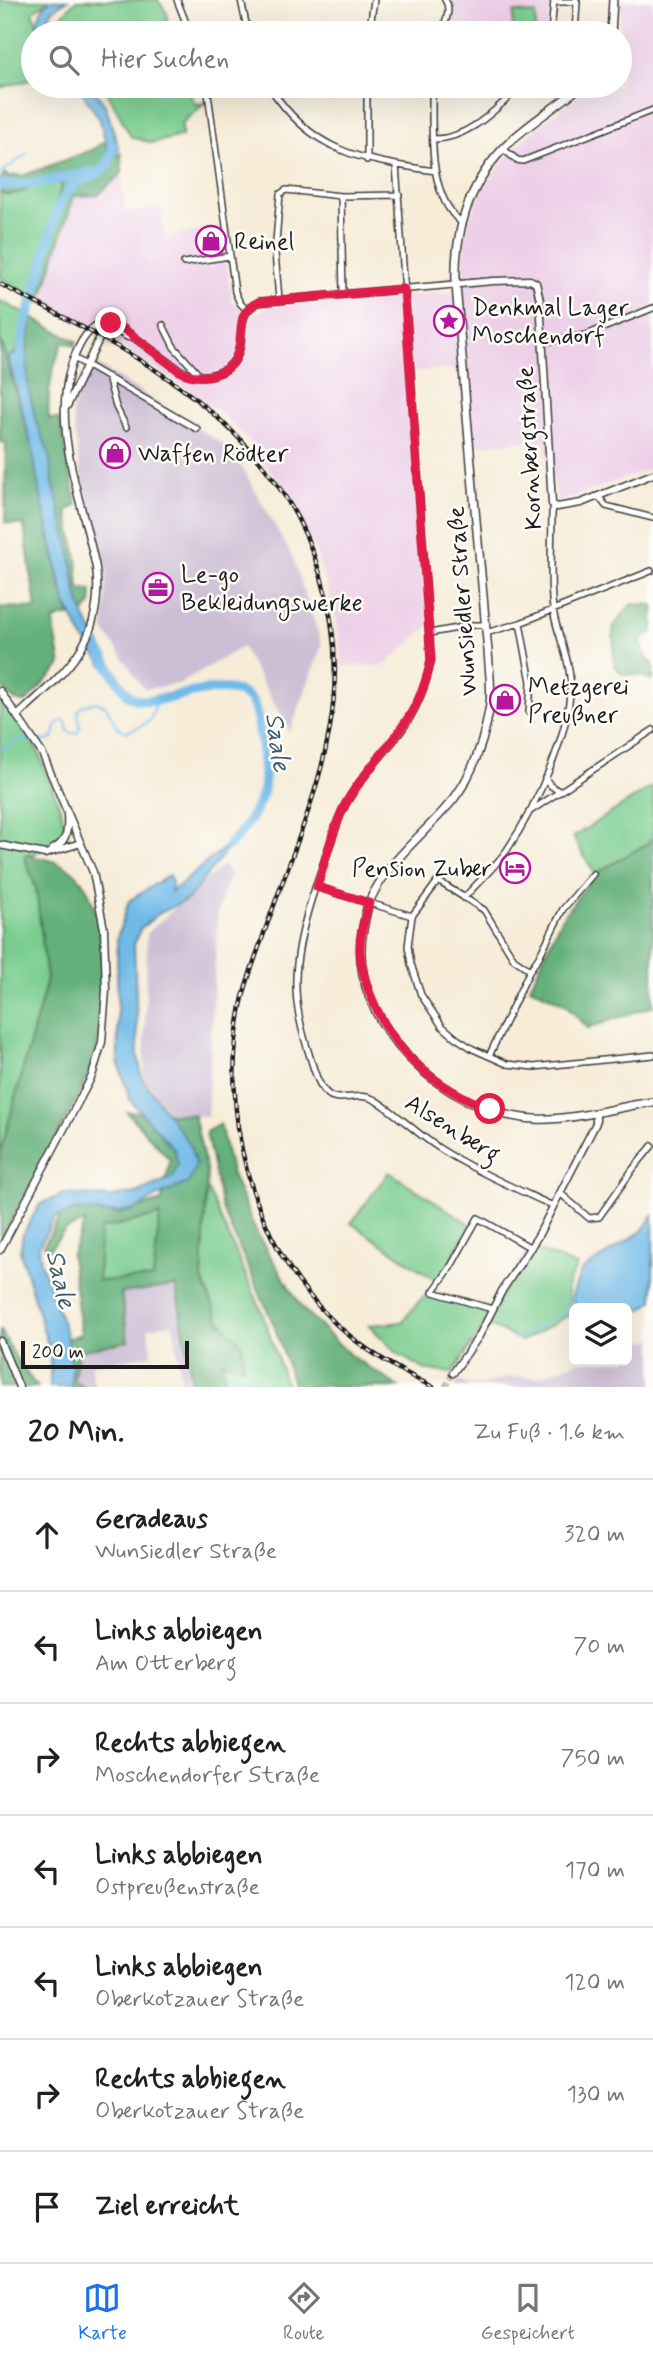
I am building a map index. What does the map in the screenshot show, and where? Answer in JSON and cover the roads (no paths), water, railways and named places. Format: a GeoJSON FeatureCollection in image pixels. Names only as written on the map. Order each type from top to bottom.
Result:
{"type":"FeatureCollection","features":[{"type":"Feature","properties":{"kind":"main road"},"geometry":{"type":"LineString","coordinates":[[612,21],[613,0]]}},
{"type":"Feature","properties":{"kind":"main road","name":"Wunsiedler Straße"},"geometry":{"type":"LineString","coordinates":[[565,98],[503,149],[485,172],[461,222],[456,285],[490,703],[481,745],[462,787],[446,808],[397,856],[369,903],[360,947],[361,969],[388,1033],[404,1053],[449,1090],[490,1109],[534,1119],[596,1113],[653,1102]]}},
{"type":"Feature","properties":{"kind":"street"},"geometry":{"type":"LineString","coordinates":[[177,0],[185,21]]}},
{"type":"Feature","properties":{"kind":"street"},"geometry":{"type":"LineString","coordinates":[[241,0],[245,21]]}},
{"type":"Feature","properties":{"kind":"street"},"geometry":{"type":"LineString","coordinates":[[371,21],[374,0]]}},
{"type":"Feature","properties":{"kind":"street"},"geometry":{"type":"LineString","coordinates":[[444,21],[448,9],[445,0]]}},
{"type":"Feature","properties":{"kind":"street"},"geometry":{"type":"LineString","coordinates":[[552,21],[554,1],[576,1],[575,21]]}},
{"type":"Feature","properties":{"kind":"street"},"geometry":{"type":"LineString","coordinates":[[209,98],[237,298],[247,310]]}},
{"type":"Feature","properties":{"kind":"street"},"geometry":{"type":"LineString","coordinates":[[278,98],[293,118],[311,135],[350,155],[435,171]]}},
{"type":"Feature","properties":{"kind":"street"},"geometry":{"type":"LineString","coordinates":[[367,98],[367,160]]}},
{"type":"Feature","properties":{"kind":"street"},"geometry":{"type":"LineString","coordinates":[[432,98],[435,171],[446,205],[461,222]]}},
{"type":"Feature","properties":{"kind":"street"},"geometry":{"type":"LineString","coordinates":[[434,139],[472,127],[508,98]]}},
{"type":"Feature","properties":{"kind":"street"},"geometry":{"type":"LineString","coordinates":[[503,149],[517,160],[523,161],[653,110]]}},
{"type":"Feature","properties":{"kind":"street"},"geometry":{"type":"LineString","coordinates":[[396,165],[431,660],[422,695],[402,729],[348,798],[317,887],[412,916]]}},
{"type":"Feature","properties":{"kind":"street"},"geometry":{"type":"LineString","coordinates":[[279,299],[275,253],[280,194],[286,190],[341,195],[399,195]]}},
{"type":"Feature","properties":{"kind":"street"},"geometry":{"type":"LineString","coordinates":[[341,195],[343,294]]}},
{"type":"Feature","properties":{"kind":"street"},"geometry":{"type":"LineString","coordinates":[[184,263],[230,256]]}},
{"type":"Feature","properties":{"kind":"street","name":"Kornbergstraße"},"geometry":{"type":"LineString","coordinates":[[456,285],[522,279],[536,283],[539,289],[554,506],[553,610],[566,651],[570,678],[569,710],[565,725],[529,812],[506,852],[464,898]]}},
{"type":"Feature","properties":{"kind":"street"},"geometry":{"type":"LineString","coordinates":[[18,715],[50,687],[78,655],[90,633],[96,614],[96,568],[66,432],[65,411],[66,383],[74,358],[89,330],[99,324],[117,325],[181,372],[201,377],[217,374],[234,362],[240,348],[242,320],[247,310],[259,302],[456,285]]}},
{"type":"Feature","properties":{"kind":"street"},"geometry":{"type":"LineString","coordinates":[[543,342],[586,335],[653,308]]}},
{"type":"Feature","properties":{"kind":"street"},"geometry":{"type":"LineString","coordinates":[[163,325],[174,347],[201,377]]}},
{"type":"Feature","properties":{"kind":"street"},"geometry":{"type":"LineString","coordinates":[[65,411],[105,332],[119,332],[141,343]]}},
{"type":"Feature","properties":{"kind":"street"},"geometry":{"type":"LineString","coordinates":[[74,358],[197,429]]}},
{"type":"Feature","properties":{"kind":"street"},"geometry":{"type":"LineString","coordinates":[[108,377],[116,407],[126,427]]}},
{"type":"Feature","properties":{"kind":"street"},"geometry":{"type":"LineString","coordinates":[[554,506],[581,503],[653,474]]}},
{"type":"Feature","properties":{"kind":"street"},"geometry":{"type":"LineString","coordinates":[[599,496],[606,506],[653,518]]}},
{"type":"Feature","properties":{"kind":"street"},"geometry":{"type":"LineString","coordinates":[[430,633],[474,625],[486,629],[520,623],[651,571]]}},
{"type":"Feature","properties":{"kind":"street"},"geometry":{"type":"LineString","coordinates":[[520,623],[531,681],[529,712]]}},
{"type":"Feature","properties":{"kind":"street"},"geometry":{"type":"LineString","coordinates":[[0,691],[42,753],[93,872],[104,929],[106,990],[102,1042],[92,1076],[0,1250]]}},
{"type":"Feature","properties":{"kind":"street"},"geometry":{"type":"LineString","coordinates":[[529,812],[653,730]]}},
{"type":"Feature","properties":{"kind":"street"},"geometry":{"type":"LineString","coordinates":[[545,778],[560,792]]}},
{"type":"Feature","properties":{"kind":"street"},"geometry":{"type":"LineString","coordinates":[[37,854],[55,849],[66,838],[67,809]]}},
{"type":"Feature","properties":{"kind":"street"},"geometry":{"type":"LineString","coordinates":[[0,845],[37,854],[52,853],[82,843]]}},
{"type":"Feature","properties":{"kind":"street"},"geometry":{"type":"LineString","coordinates":[[489,1056],[563,909],[593,874]]}},
{"type":"Feature","properties":{"kind":"street"},"geometry":{"type":"LineString","coordinates":[[530,970],[514,959],[484,910],[438,881],[412,916],[408,946],[421,995],[442,1026],[473,1049],[507,1064],[534,1067],[653,1055]]}},
{"type":"Feature","properties":{"kind":"street","name":"Alsenberg"},"geometry":{"type":"LineString","coordinates":[[317,887],[300,939],[295,980],[302,1031],[324,1091],[331,1097],[373,1098],[440,1149],[553,1206]]}},
{"type":"Feature","properties":{"kind":"street"},"geometry":{"type":"LineString","coordinates":[[453,1373],[479,1336],[492,1309],[531,1248],[596,1124],[596,1113]]}},
{"type":"Feature","properties":{"kind":"street"},"geometry":{"type":"LineString","coordinates":[[560,1193],[589,1218],[599,1217],[652,1146]]}},
{"type":"Feature","properties":{"kind":"street"},"geometry":{"type":"LineString","coordinates":[[492,1309],[433,1292],[478,1218],[531,1248]]}},
{"type":"Feature","properties":{"kind":"street"},"geometry":{"type":"LineString","coordinates":[[0,1341],[19,1387]]}},
{"type":"Feature","properties":{"kind":"water"},"geometry":{"type":"Polygon","coordinates":[[[51,0],[68,0],[51,12],[49,21],[39,21],[44,6],[51,0]]]}},
{"type":"Feature","properties":{"kind":"water"},"geometry":{"type":"Polygon","coordinates":[[[86,98],[100,98],[105,105],[119,149],[112,159],[107,149],[100,120],[86,98]]]}},
{"type":"Feature","properties":{"kind":"water"},"geometry":{"type":"Polygon","coordinates":[[[27,351],[28,387],[36,421],[49,453],[76,591],[86,620],[101,645],[105,668],[81,635],[65,601],[37,480],[33,451],[9,362],[10,356],[27,351]]]}},
{"type":"Feature","properties":{"kind":"water"},"geometry":{"type":"Polygon","coordinates":[[[238,836],[188,899],[158,914],[140,929],[134,945],[138,1056],[142,1078],[190,1145],[196,1166],[188,1183],[135,1210],[107,1213],[77,1210],[55,1217],[39,1246],[41,1263],[66,1333],[72,1367],[71,1387],[50,1387],[50,1352],[20,1252],[23,1234],[40,1204],[64,1194],[110,1197],[136,1193],[173,1177],[178,1164],[174,1149],[130,1100],[118,1061],[117,938],[129,901],[169,875],[171,892],[238,836]]]}},
{"type":"Feature","properties":{"kind":"water"},"geometry":{"type":"Polygon","coordinates":[[[653,1215],[653,1301],[632,1314],[632,1303],[574,1303],[571,1298],[581,1271],[642,1231],[653,1215]]]}},
{"type":"Feature","properties":{"kind":"waterway","name":"Saale"},"geometry":{"type":"LineString","coordinates":[[20,365],[28,314],[60,205],[70,188],[105,167],[113,146]]}},
{"type":"Feature","properties":{"kind":"waterway"},"geometry":{"type":"LineString","coordinates":[[0,173],[27,154]]}},
{"type":"Feature","properties":{"kind":"waterway"},"geometry":{"type":"LineString","coordinates":[[0,183],[32,184],[92,172]]}},
{"type":"Feature","properties":{"kind":"waterway","name":"Saale"},"geometry":{"type":"LineString","coordinates":[[97,647],[126,693],[140,700],[226,689],[239,692],[251,701],[259,730],[264,786],[251,818],[229,845]]}},
{"type":"Feature","properties":{"kind":"waterway"},"geometry":{"type":"LineString","coordinates":[[37,741],[53,738],[57,724],[63,720],[67,723],[67,730],[77,733],[80,727],[78,711],[82,706],[97,702],[106,706],[117,727],[126,732],[151,719],[155,700]]}},
{"type":"Feature","properties":{"kind":"waterway"},"geometry":{"type":"LineString","coordinates":[[0,750],[17,741],[32,741]]}},
{"type":"Feature","properties":{"kind":"waterway"},"geometry":{"type":"LineString","coordinates":[[517,1339],[564,1312],[568,1299],[571,1298]]}},
{"type":"Feature","properties":{"kind":"tunnel"},"geometry":{"type":"LineString","coordinates":[[445,1387],[453,1373]]}},
{"type":"Feature","properties":{"kind":"railway"},"geometry":{"type":"LineString","coordinates":[[0,284],[113,344],[149,366],[216,416],[246,446],[282,491],[312,552],[321,577],[332,626],[335,673],[331,718],[323,762],[310,806],[243,997],[236,1040],[234,1085],[238,1129],[248,1173],[262,1215],[282,1255],[306,1291],[336,1324],[358,1343],[433,1387]]}},
{"type":"Feature","properties":{"kind":"place","name":"Reinel"},"geometry":{"type":"Point","coordinates":[211,241]}},
{"type":"Feature","properties":{"kind":"place","name":"Denkmal Lager Moschendorf"},"geometry":{"type":"Point","coordinates":[449,321]}},
{"type":"Feature","properties":{"kind":"place","name":"Waffen Rödter"},"geometry":{"type":"Point","coordinates":[115,453]}},
{"type":"Feature","properties":{"kind":"place","name":"Le-go Bekleidungswerke"},"geometry":{"type":"Point","coordinates":[158,588]}},
{"type":"Feature","properties":{"kind":"place","name":"Metzgerei Preußner"},"geometry":{"type":"Point","coordinates":[505,700]}},
{"type":"Feature","properties":{"kind":"place","name":"Pension Zuber"},"geometry":{"type":"Point","coordinates":[515,868]}}]}
